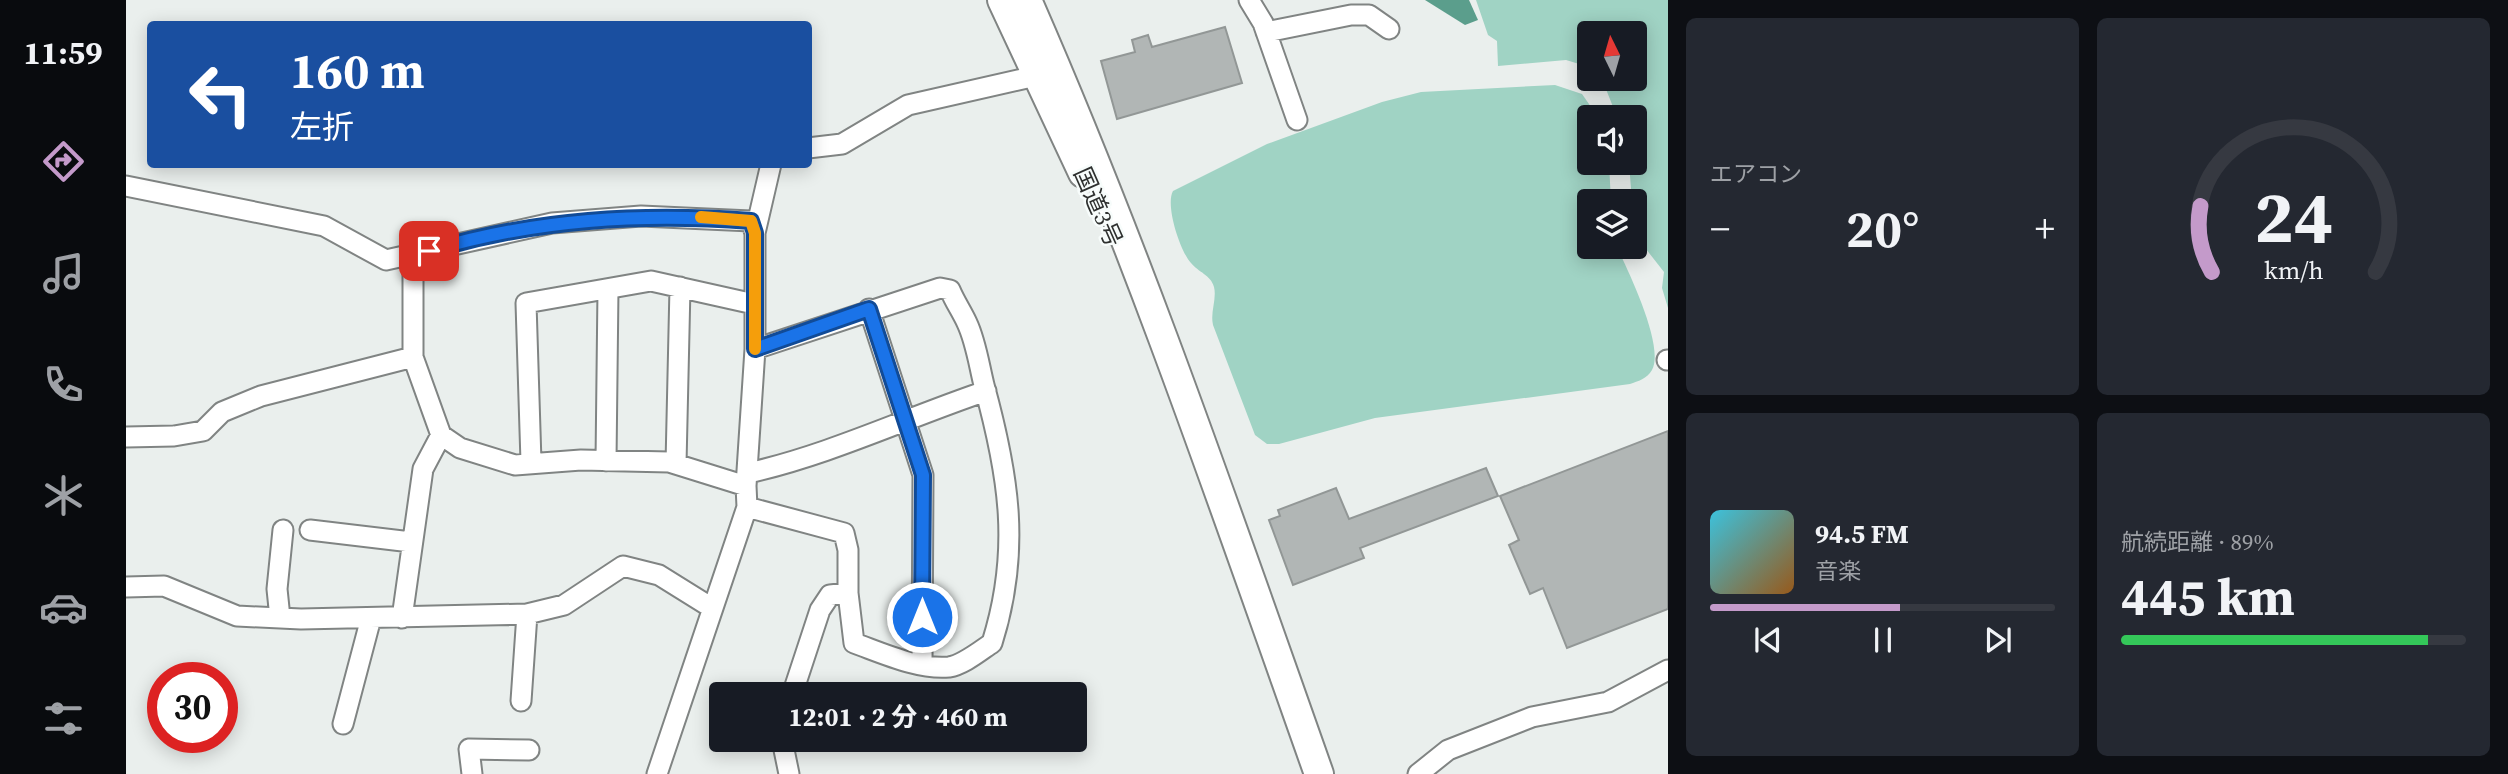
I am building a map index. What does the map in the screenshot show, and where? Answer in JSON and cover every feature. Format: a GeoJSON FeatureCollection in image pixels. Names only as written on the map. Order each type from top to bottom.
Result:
{"type":"FeatureCollection","features":[{"type":"Feature","properties":{"kind":"highway","name":"国道3号"},"geometry":{"type":"LineString","coordinates":[[1002,0],[1189,416]]}},
{"type":"Feature","properties":{"kind":"highway","name":"国道3号"},"geometry":{"type":"LineString","coordinates":[[1027,0],[1104,179],[1144,283],[1189,416],[1320,774]]}},
{"type":"Feature","properties":{"kind":"street"},"geometry":{"type":"LineString","coordinates":[[1249,0],[1257,10],[1266,32],[1297,120]]}},
{"type":"Feature","properties":{"kind":"street"},"geometry":{"type":"LineString","coordinates":[[1266,32],[1351,15],[1369,15],[1389,29]]}},
{"type":"Feature","properties":{"kind":"street"},"geometry":{"type":"LineString","coordinates":[[812,148],[842,144],[908,105],[1037,76]]}},
{"type":"Feature","properties":{"kind":"street"},"geometry":{"type":"LineString","coordinates":[[657,774],[747,507],[755,349],[755,233],[770,168]]}},
{"type":"Feature","properties":{"kind":"street"},"geometry":{"type":"LineString","coordinates":[[126,186],[324,226],[386,260],[552,223],[640,216],[751,221],[755,233]]}},
{"type":"Feature","properties":{"kind":"street"},"geometry":{"type":"LineString","coordinates":[[413,256],[413,357],[441,435],[460,448],[515,465],[531,462],[607,461],[676,464],[747,480],[906,418],[986,391]]}},
{"type":"Feature","properties":{"kind":"street"},"geometry":{"type":"LineString","coordinates":[[531,462],[526,303],[651,281],[754,304]]}},
{"type":"Feature","properties":{"kind":"street"},"geometry":{"type":"LineString","coordinates":[[676,464],[680,287]]}},
{"type":"Feature","properties":{"kind":"street"},"geometry":{"type":"LineString","coordinates":[[747,507],[844,533],[848,550],[848,593],[854,643],[922,665],[951,667],[992,643],[1004,606],[1011,532],[1004,462],[968,324],[950,290],[940,288],[869,309],[755,349]]}},
{"type":"Feature","properties":{"kind":"street"},"geometry":{"type":"LineString","coordinates":[[607,461],[608,289]]}},
{"type":"Feature","properties":{"kind":"street"},"geometry":{"type":"LineString","coordinates":[[869,309],[923,475],[922,665]]}},
{"type":"Feature","properties":{"kind":"street"},"geometry":{"type":"LineString","coordinates":[[126,438],[174,436],[203,430],[222,412],[261,396],[413,357]]}},
{"type":"Feature","properties":{"kind":"street"},"geometry":{"type":"LineString","coordinates":[[402,618],[423,469],[441,435]]}},
{"type":"Feature","properties":{"kind":"street"},"geometry":{"type":"LineString","coordinates":[[280,618],[277,589],[283,530]]}},
{"type":"Feature","properties":{"kind":"street"},"geometry":{"type":"LineString","coordinates":[[310,530],[411,542]]}},
{"type":"Feature","properties":{"kind":"street"},"geometry":{"type":"LineString","coordinates":[[126,587],[164,586],[237,616],[402,618],[527,614],[564,604],[623,566],[659,575],[712,608]]}},
{"type":"Feature","properties":{"kind":"street"},"geometry":{"type":"LineString","coordinates":[[796,682],[820,610],[830,595],[848,593]]}},
{"type":"Feature","properties":{"kind":"street"},"geometry":{"type":"LineString","coordinates":[[521,701],[527,614]]}},
{"type":"Feature","properties":{"kind":"street"},"geometry":{"type":"LineString","coordinates":[[343,724],[371,618]]}},
{"type":"Feature","properties":{"kind":"street"},"geometry":{"type":"LineString","coordinates":[[1418,774],[1448,750],[1532,717],[1608,702],[1668,670]]}},
{"type":"Feature","properties":{"kind":"street"},"geometry":{"type":"LineString","coordinates":[[472,774],[469,749],[529,750]]}},
{"type":"Feature","properties":{"kind":"street"},"geometry":{"type":"LineString","coordinates":[[784,752],[789,774]]}},
{"type":"Feature","properties":{"kind":"shaded area"},"geometry":{"type":"Polygon","coordinates":[[[1425,0],[1469,0],[1478,20],[1465,25],[1425,0]]]}},
{"type":"Feature","properties":{"kind":"shaded area"},"geometry":{"type":"Polygon","coordinates":[[[1476,0],[1668,0],[1668,308],[1662,288],[1664,272],[1647,250],[1647,189],[1631,189],[1630,175],[1647,175],[1647,105],[1612,105],[1607,91],[1647,91],[1647,21],[1577,21],[1577,63],[1566,60],[1498,66],[1497,41],[1488,35],[1476,0]]]}},
{"type":"Feature","properties":{"kind":"shaded area"},"geometry":{"type":"Polygon","coordinates":[[[1555,85],[1582,94],[1590,105],[1577,105],[1577,175],[1610,175],[1610,189],[1577,189],[1577,259],[1622,259],[1650,327],[1655,359],[1652,370],[1642,379],[1630,384],[1375,418],[1279,444],[1267,444],[1255,435],[1213,325],[1215,292],[1212,283],[1191,263],[1178,239],[1172,217],[1173,191],[1267,144],[1382,102],[1421,92],[1555,85]]]}},
{"type":"Feature","properties":{"kind":"building"},"geometry":{"type":"Polygon","coordinates":[[[1225,27],[1242,83],[1117,119],[1101,61],[1135,52],[1132,40],[1148,35],[1152,47],[1225,27]]]}},
{"type":"Feature","properties":{"kind":"building"},"geometry":{"type":"Polygon","coordinates":[[[1668,431],[1668,609],[1567,648],[1543,588],[1530,594],[1509,545],[1519,540],[1500,496],[1668,431]]]}},
{"type":"Feature","properties":{"kind":"building"},"geometry":{"type":"Polygon","coordinates":[[[1486,468],[1498,496],[1360,548],[1364,558],[1293,585],[1269,520],[1280,516],[1278,510],[1336,488],[1349,519],[1486,468]]]}},
{"type":"Feature","properties":{"kind":"slow traffic"},"geometry":{"type":"LineString","coordinates":[[701,217],[751,221],[755,233],[755,349]]}},
{"type":"Feature","properties":{"kind":"route"},"geometry":{"type":"LineString","coordinates":[[429,251],[552,223],[640,216],[693,216],[751,221],[755,233],[755,349],[869,309],[923,475],[922,617]]}}]}
